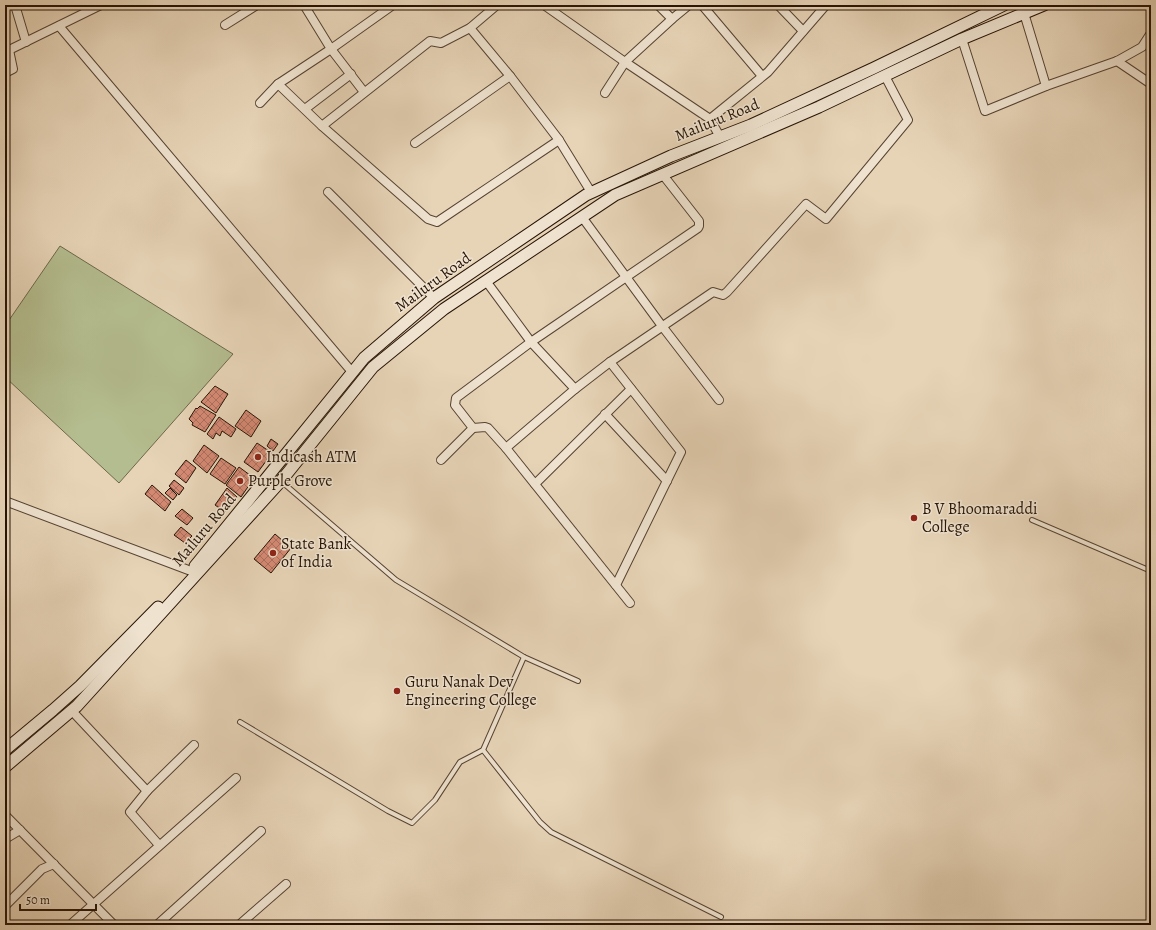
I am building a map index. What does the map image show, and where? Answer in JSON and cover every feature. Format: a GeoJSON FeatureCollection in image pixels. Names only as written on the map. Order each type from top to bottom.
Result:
{"type":"FeatureCollection","features":[{"type":"Feature","properties":{"kind":"street"},"geometry":{"type":"LineString","coordinates":[[15,5],[26,42]]}},
{"type":"Feature","properties":{"kind":"street"},"geometry":{"type":"LineString","coordinates":[[225,25],[257,5]]}},
{"type":"Feature","properties":{"kind":"street"},"geometry":{"type":"LineString","coordinates":[[260,103],[278,84],[393,5]]}},
{"type":"Feature","properties":{"kind":"street"},"geometry":{"type":"LineString","coordinates":[[322,126],[430,41],[442,43],[470,28],[497,5]]}},
{"type":"Feature","properties":{"kind":"street"},"geometry":{"type":"LineString","coordinates":[[544,5],[710,119],[720,137]]}},
{"type":"Feature","properties":{"kind":"street"},"geometry":{"type":"LineString","coordinates":[[658,5],[672,19]]}},
{"type":"Feature","properties":{"kind":"street"},"geometry":{"type":"LineString","coordinates":[[605,93],[625,62],[689,5]]}},
{"type":"Feature","properties":{"kind":"street"},"geometry":{"type":"LineString","coordinates":[[702,5],[762,76]]}},
{"type":"Feature","properties":{"kind":"street"},"geometry":{"type":"LineString","coordinates":[[778,5],[803,31]]}},
{"type":"Feature","properties":{"kind":"street"},"geometry":{"type":"LineString","coordinates":[[710,119],[762,76],[826,5]]}},
{"type":"Feature","properties":{"kind":"street","name":"Mailuru Road"},"geometry":{"type":"LineString","coordinates":[[5,750],[80,686],[159,606],[191,571],[352,372],[379,344],[434,298],[591,192],[671,156],[751,125],[874,68],[1004,5]]}},
{"type":"Feature","properties":{"kind":"street"},"geometry":{"type":"LineString","coordinates":[[5,767],[72,712],[281,482],[373,367],[434,317],[615,195],[819,107],[962,39],[1044,5]]}},
{"type":"Feature","properties":{"kind":"street"},"geometry":{"type":"LineString","coordinates":[[5,74],[13,69],[7,51],[97,6]]}},
{"type":"Feature","properties":{"kind":"street"},"geometry":{"type":"LineString","coordinates":[[308,6],[331,48],[364,92]]}},
{"type":"Feature","properties":{"kind":"street"},"geometry":{"type":"LineString","coordinates":[[1024,13],[1046,86]]}},
{"type":"Feature","properties":{"kind":"street"},"geometry":{"type":"LineString","coordinates":[[59,26],[352,372]]}},
{"type":"Feature","properties":{"kind":"street"},"geometry":{"type":"LineString","coordinates":[[470,28],[510,76],[559,140],[591,192]]}},
{"type":"Feature","properties":{"kind":"street"},"geometry":{"type":"LineString","coordinates":[[962,39],[985,111],[1046,86],[1117,61],[1142,47],[1151,33]]}},
{"type":"Feature","properties":{"kind":"street"},"geometry":{"type":"LineString","coordinates":[[1117,61],[1151,84]]}},
{"type":"Feature","properties":{"kind":"street"},"geometry":{"type":"LineString","coordinates":[[304,109],[350,74]]}},
{"type":"Feature","properties":{"kind":"street"},"geometry":{"type":"LineString","coordinates":[[415,143],[510,76]]}},
{"type":"Feature","properties":{"kind":"street"},"geometry":{"type":"LineString","coordinates":[[506,448],[575,389],[610,362],[713,292],[723,295],[727,292],[806,204],[826,219],[908,120],[885,76]]}},
{"type":"Feature","properties":{"kind":"street"},"geometry":{"type":"LineString","coordinates":[[278,84],[322,126],[428,219],[437,222],[559,140]]}},
{"type":"Feature","properties":{"kind":"street"},"geometry":{"type":"LineString","coordinates":[[473,428],[455,405],[456,398],[531,342],[627,278],[699,226],[699,221],[663,175]]}},
{"type":"Feature","properties":{"kind":"street"},"geometry":{"type":"LineString","coordinates":[[328,192],[434,298]]}},
{"type":"Feature","properties":{"kind":"street"},"geometry":{"type":"LineString","coordinates":[[582,217],[662,326],[719,400]]}},
{"type":"Feature","properties":{"kind":"street"},"geometry":{"type":"LineString","coordinates":[[486,281],[531,342],[575,389]]}},
{"type":"Feature","properties":{"kind":"street"},"geometry":{"type":"LineString","coordinates":[[610,362],[681,452],[616,585]]}},
{"type":"Feature","properties":{"kind":"street"},"geometry":{"type":"LineString","coordinates":[[535,484],[631,389]]}},
{"type":"Feature","properties":{"kind":"street"},"geometry":{"type":"LineString","coordinates":[[606,414],[667,481]]}},
{"type":"Feature","properties":{"kind":"street"},"geometry":{"type":"LineString","coordinates":[[441,460],[473,428],[488,428],[506,448],[630,603]]}},
{"type":"Feature","properties":{"kind":"street"},"geometry":{"type":"LineString","coordinates":[[271,474],[281,482]]}},
{"type":"Feature","properties":{"kind":"street"},"geometry":{"type":"LineString","coordinates":[[5,501],[191,571]]}},
{"type":"Feature","properties":{"kind":"street"},"geometry":{"type":"LineString","coordinates":[[72,712],[147,791]]}},
{"type":"Feature","properties":{"kind":"street"},"geometry":{"type":"LineString","coordinates":[[160,845],[130,814],[130,811],[147,791],[194,745]]}},
{"type":"Feature","properties":{"kind":"street"},"geometry":{"type":"LineString","coordinates":[[70,925],[236,778]]}},
{"type":"Feature","properties":{"kind":"street"},"geometry":{"type":"LineString","coordinates":[[5,815],[114,925]]}},
{"type":"Feature","properties":{"kind":"street"},"geometry":{"type":"LineString","coordinates":[[5,840],[20,830]]}},
{"type":"Feature","properties":{"kind":"street"},"geometry":{"type":"LineString","coordinates":[[157,925],[261,831]]}},
{"type":"Feature","properties":{"kind":"street"},"geometry":{"type":"LineString","coordinates":[[5,906],[42,869],[54,864]]}},
{"type":"Feature","properties":{"kind":"street"},"geometry":{"type":"LineString","coordinates":[[240,925],[286,884]]}},
{"type":"Feature","properties":{"kind":"lane"},"geometry":{"type":"LineString","coordinates":[[281,482],[396,580],[524,657],[578,681]]}},
{"type":"Feature","properties":{"kind":"lane"},"geometry":{"type":"LineString","coordinates":[[1032,520],[1151,571]]}},
{"type":"Feature","properties":{"kind":"lane"},"geometry":{"type":"LineString","coordinates":[[240,722],[388,811],[412,823],[435,800],[460,762],[483,750],[524,657]]}},
{"type":"Feature","properties":{"kind":"lane"},"geometry":{"type":"LineString","coordinates":[[483,750],[540,822],[551,832],[721,917]]}},
{"type":"Feature","properties":{"kind":"green space"},"geometry":{"type":"Polygon","coordinates":[[[60,246],[233,354],[119,483],[5,377],[5,326],[60,246]]]}},
{"type":"Feature","properties":{"kind":"building"},"geometry":{"type":"Polygon","coordinates":[[[215,386],[228,394],[216,413],[201,402],[215,386]]]}},
{"type":"Feature","properties":{"kind":"building"},"geometry":{"type":"Polygon","coordinates":[[[200,406],[216,415],[205,432],[192,425],[193,423],[189,419],[196,408],[197,409],[200,406]]]}},
{"type":"Feature","properties":{"kind":"building"},"geometry":{"type":"Polygon","coordinates":[[[246,410],[261,421],[251,437],[235,426],[246,410]]]}},
{"type":"Feature","properties":{"kind":"building"},"geometry":{"type":"Polygon","coordinates":[[[219,417],[236,429],[231,437],[222,431],[220,436],[216,433],[213,439],[207,434],[219,417]]]}},
{"type":"Feature","properties":{"kind":"building"},"geometry":{"type":"Polygon","coordinates":[[[271,439],[278,444],[273,451],[267,446],[271,439]]]}},
{"type":"Feature","properties":{"kind":"building","name":"Indicash ATM"},"geometry":{"type":"Polygon","coordinates":[[[257,443],[272,453],[258,472],[244,462],[257,443]]]}},
{"type":"Feature","properties":{"kind":"building"},"geometry":{"type":"Polygon","coordinates":[[[204,445],[219,456],[207,473],[193,461],[204,445]]]}},
{"type":"Feature","properties":{"kind":"building"},"geometry":{"type":"Polygon","coordinates":[[[221,458],[236,468],[225,484],[210,474],[221,458]]]}},
{"type":"Feature","properties":{"kind":"building"},"geometry":{"type":"Polygon","coordinates":[[[186,460],[196,468],[186,483],[175,474],[186,460]]]}},
{"type":"Feature","properties":{"kind":"building","name":"Purple Grove"},"geometry":{"type":"Polygon","coordinates":[[[239,467],[254,478],[241,497],[226,485],[239,467]]]}},
{"type":"Feature","properties":{"kind":"building"},"geometry":{"type":"Polygon","coordinates":[[[174,480],[184,488],[179,495],[169,486],[174,480]]]}},
{"type":"Feature","properties":{"kind":"building"},"geometry":{"type":"Polygon","coordinates":[[[152,485],[171,502],[165,511],[145,494],[152,485]]]}},
{"type":"Feature","properties":{"kind":"building"},"geometry":{"type":"Polygon","coordinates":[[[170,488],[177,495],[173,500],[165,493],[170,488]]]}},
{"type":"Feature","properties":{"kind":"building"},"geometry":{"type":"Polygon","coordinates":[[[227,488],[237,497],[225,512],[215,505],[227,488]]]}},
{"type":"Feature","properties":{"kind":"building"},"geometry":{"type":"Polygon","coordinates":[[[182,509],[193,518],[187,525],[175,516],[182,509]]]}},
{"type":"Feature","properties":{"kind":"building"},"geometry":{"type":"Polygon","coordinates":[[[181,527],[192,536],[185,543],[174,535],[181,527]]]}},
{"type":"Feature","properties":{"kind":"building","name":"State Bank of India"},"geometry":{"type":"Polygon","coordinates":[[[275,534],[291,548],[271,573],[254,559],[275,534]]]}},
{"type":"Feature","properties":{"kind":"place","name":"Indicash ATM"},"geometry":{"type":"Point","coordinates":[258,457]}},
{"type":"Feature","properties":{"kind":"place","name":"Purple Grove"},"geometry":{"type":"Point","coordinates":[240,481]}},
{"type":"Feature","properties":{"kind":"place","name":"B V Bhoomaraddi College"},"geometry":{"type":"Point","coordinates":[914,518]}},
{"type":"Feature","properties":{"kind":"place","name":"State Bank of India"},"geometry":{"type":"Point","coordinates":[273,553]}},
{"type":"Feature","properties":{"kind":"place","name":"Guru Nanak Dev Engineering College"},"geometry":{"type":"Point","coordinates":[397,691]}}]}
